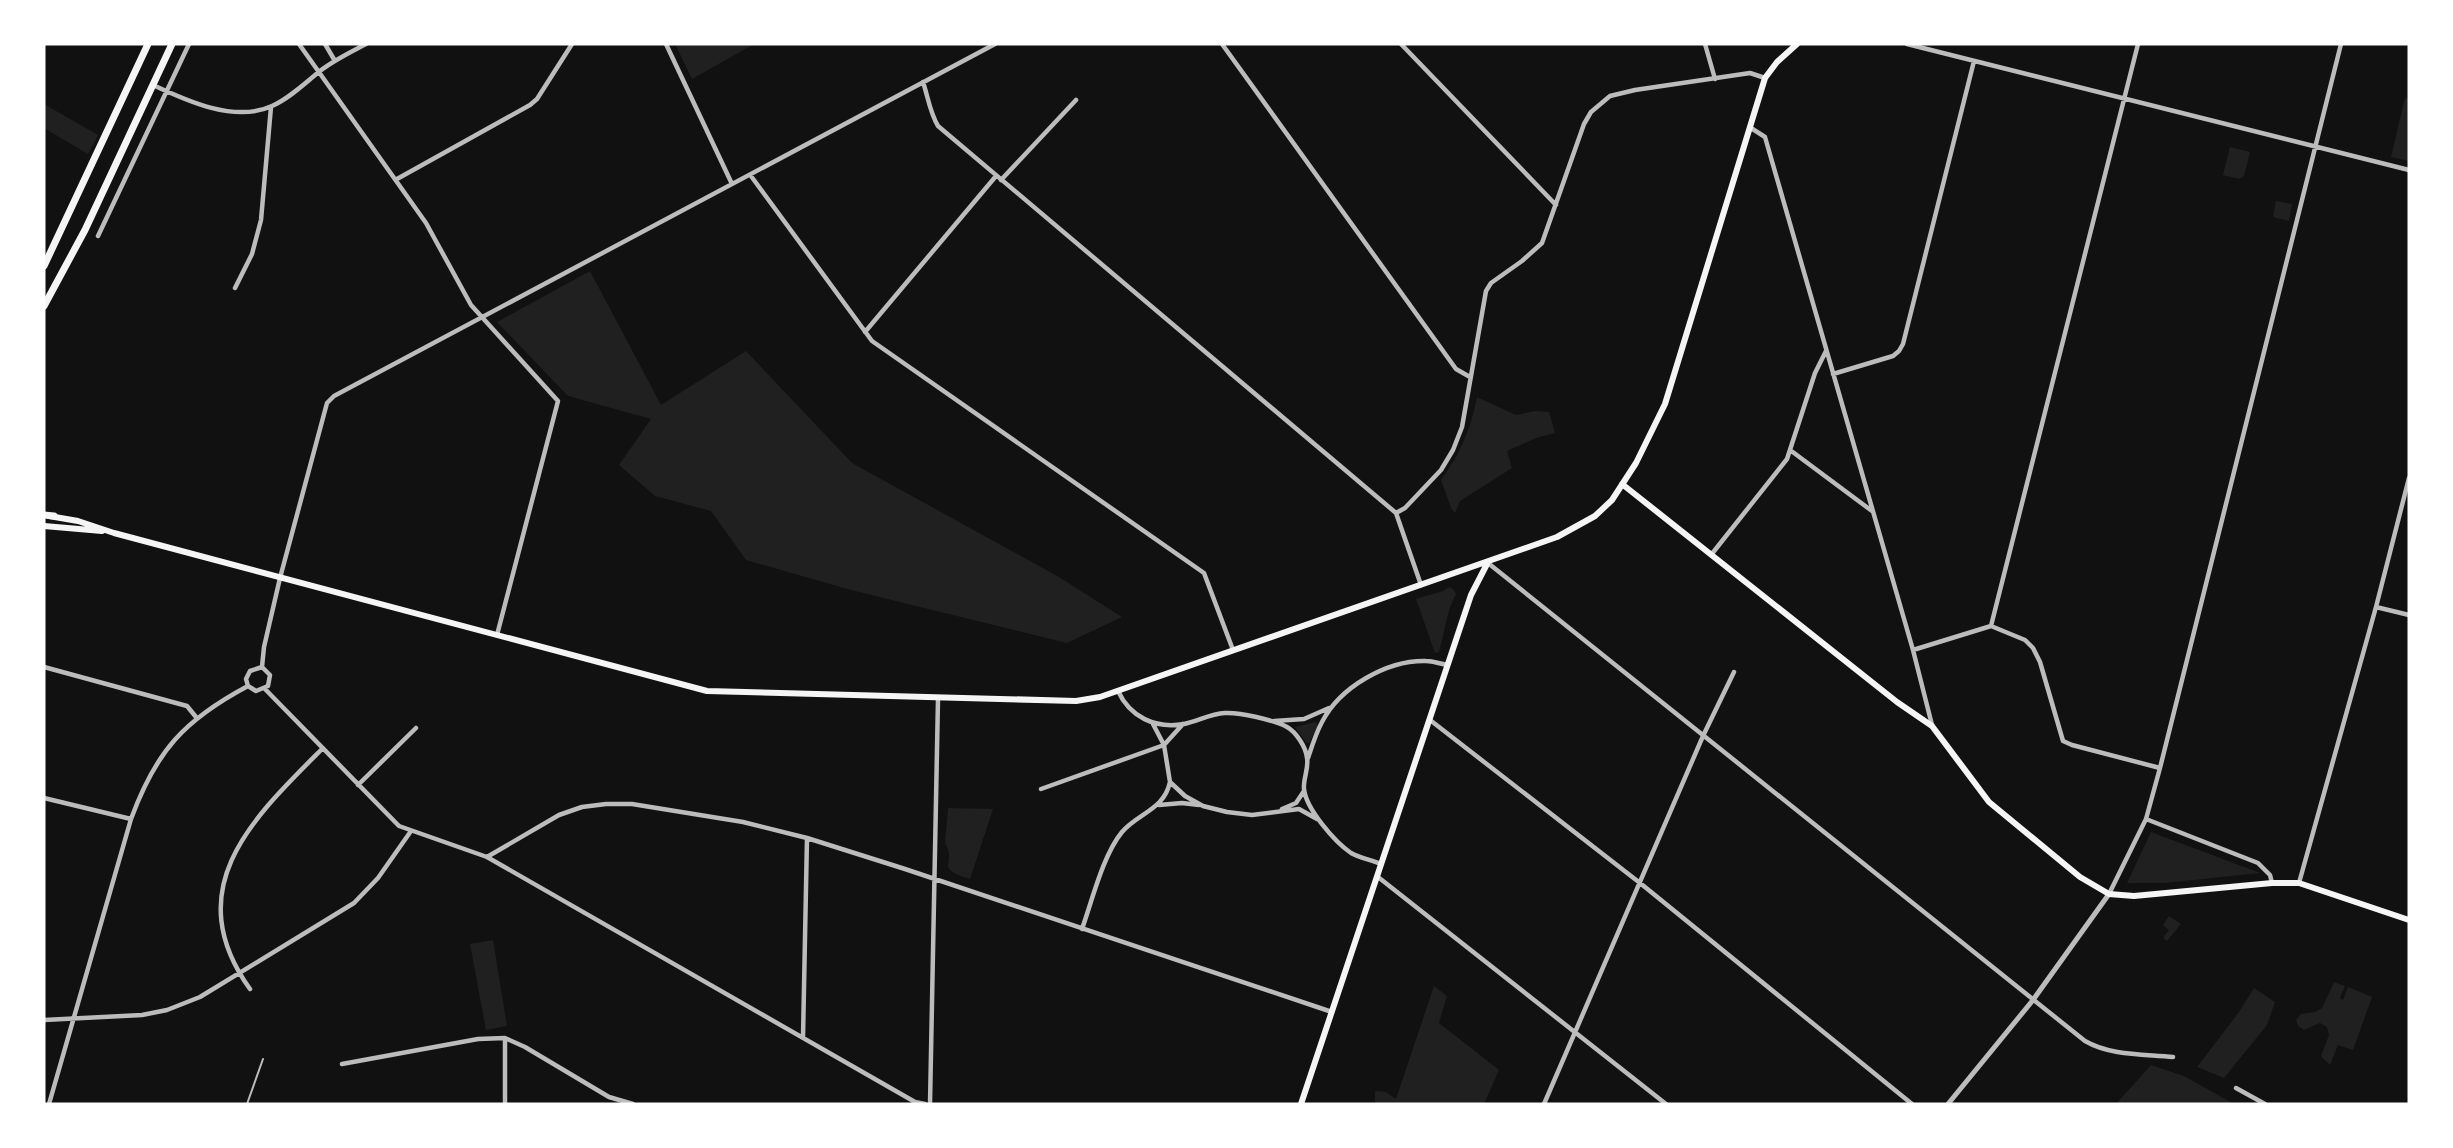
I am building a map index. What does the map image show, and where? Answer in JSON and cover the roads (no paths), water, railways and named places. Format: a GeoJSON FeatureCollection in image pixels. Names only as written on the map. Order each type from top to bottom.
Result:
{"type":"FeatureCollection","features":[{"type":"Feature","properties":{"kind":"main road"},"geometry":{"type":"LineString","coordinates":[[44,266],[148,44]]}},
{"type":"Feature","properties":{"kind":"main road"},"geometry":{"type":"LineString","coordinates":[[44,306],[85,230],[172,44]]}},
{"type":"Feature","properties":{"kind":"main road"},"geometry":{"type":"LineString","coordinates":[[44,515],[78,520],[114,533],[707,691],[938,699],[1076,701],[1100,697],[1488,563],[1563,535],[1595,516],[1612,500],[1622,484],[1665,404],[1766,78],[1777,62],[1797,44]]}},
{"type":"Feature","properties":{"kind":"main road"},"geometry":{"type":"LineString","coordinates":[[1622,484],[1897,702],[1932,726],[1989,802],[2080,877],[2109,894],[2134,896],[2298,883],[2409,920]]}},
{"type":"Feature","properties":{"kind":"main road"},"geometry":{"type":"LineString","coordinates":[[44,526],[114,533]]}},
{"type":"Feature","properties":{"kind":"main road"},"geometry":{"type":"LineString","coordinates":[[1301,1104],[1471,596],[1488,563]]}},
{"type":"Feature","properties":{"kind":"street"},"geometry":{"type":"LineString","coordinates":[[98,236],[189,44]]}},
{"type":"Feature","properties":{"kind":"street"},"geometry":{"type":"LineString","coordinates":[[299,44],[426,223],[471,305],[558,401],[497,635]]}},
{"type":"Feature","properties":{"kind":"street"},"geometry":{"type":"LineString","coordinates":[[326,44],[335,61]]}},
{"type":"Feature","properties":{"kind":"street"},"geometry":{"type":"LineString","coordinates":[[153,85],[204,107],[222,111],[271,107],[335,61],[366,44]]}},
{"type":"Feature","properties":{"kind":"street"},"geometry":{"type":"LineString","coordinates":[[397,179],[530,105],[537,99],[572,44]]}},
{"type":"Feature","properties":{"kind":"street"},"geometry":{"type":"LineString","coordinates":[[666,44],[732,184]]}},
{"type":"Feature","properties":{"kind":"street"},"geometry":{"type":"LineString","coordinates":[[262,667],[264,647],[327,403],[334,396],[995,44]]}},
{"type":"Feature","properties":{"kind":"street"},"geometry":{"type":"LineString","coordinates":[[1222,44],[1456,369],[1470,377]]}},
{"type":"Feature","properties":{"kind":"street"},"geometry":{"type":"LineString","coordinates":[[1401,44],[1556,205]]}},
{"type":"Feature","properties":{"kind":"street"},"geometry":{"type":"LineString","coordinates":[[1705,44],[1715,79]]}},
{"type":"Feature","properties":{"kind":"street"},"geometry":{"type":"LineString","coordinates":[[1907,44],[2409,170]]}},
{"type":"Feature","properties":{"kind":"street"},"geometry":{"type":"LineString","coordinates":[[1992,626],[2138,44]]}},
{"type":"Feature","properties":{"kind":"street"},"geometry":{"type":"LineString","coordinates":[[1948,1104],[2033,1000],[2109,894],[2146,819],[2341,44]]}},
{"type":"Feature","properties":{"kind":"street"},"geometry":{"type":"LineString","coordinates":[[1833,374],[1894,356],[1903,344],[1974,61]]}},
{"type":"Feature","properties":{"kind":"street"},"geometry":{"type":"LineString","coordinates":[[1396,513],[1405,508],[1441,470],[1453,450],[1462,427],[1486,291],[1491,283],[1542,243],[1584,124],[1591,112],[1610,96],[1635,90],[1750,73],[1766,78]]}},
{"type":"Feature","properties":{"kind":"street"},"geometry":{"type":"LineString","coordinates":[[923,82],[932,116],[938,126],[1396,513],[1421,585]]}},
{"type":"Feature","properties":{"kind":"street"},"geometry":{"type":"LineString","coordinates":[[1001,180],[1076,100]]}},
{"type":"Feature","properties":{"kind":"street"},"geometry":{"type":"LineString","coordinates":[[236,288],[252,254],[261,220],[271,107]]}},
{"type":"Feature","properties":{"kind":"street"},"geometry":{"type":"LineString","coordinates":[[1752,128],[1765,137],[1913,650],[1932,726]]}},
{"type":"Feature","properties":{"kind":"street"},"geometry":{"type":"LineString","coordinates":[[751,176],[872,341],[1204,573],[1233,650]]}},
{"type":"Feature","properties":{"kind":"street"},"geometry":{"type":"LineString","coordinates":[[865,332],[996,176]]}},
{"type":"Feature","properties":{"kind":"street"},"geometry":{"type":"LineString","coordinates":[[1711,555],[1787,459],[1815,373],[1826,350]]}},
{"type":"Feature","properties":{"kind":"street"},"geometry":{"type":"LineString","coordinates":[[1790,450],[1873,512]]}},
{"type":"Feature","properties":{"kind":"street"},"geometry":{"type":"LineString","coordinates":[[2298,883],[2376,607],[2409,478]]}},
{"type":"Feature","properties":{"kind":"street"},"geometry":{"type":"LineString","coordinates":[[1488,563],[2071,1030],[2097,1048],[2173,1057]]}},
{"type":"Feature","properties":{"kind":"street"},"geometry":{"type":"LineString","coordinates":[[2376,607],[2409,615]]}},
{"type":"Feature","properties":{"kind":"street"},"geometry":{"type":"LineString","coordinates":[[1913,650],[1992,626],[2025,640],[2033,648],[2040,662],[2063,741],[2160,768]]}},
{"type":"Feature","properties":{"kind":"street"},"geometry":{"type":"LineString","coordinates":[[1273,721],[1304,719],[1317,715],[1333,705],[1355,684],[1378,672],[1408,663],[1427,661],[1449,665]]}},
{"type":"Feature","properties":{"kind":"street"},"geometry":{"type":"LineString","coordinates":[[44,667],[187,706],[196,717]]}},
{"type":"Feature","properties":{"kind":"street"},"geometry":{"type":"LineString","coordinates":[[262,667],[271,679],[265,689],[256,691],[248,686],[246,679],[250,671],[262,667]]}},
{"type":"Feature","properties":{"kind":"street"},"geometry":{"type":"LineString","coordinates":[[1544,1104],[1703,736],[1734,672]]}},
{"type":"Feature","properties":{"kind":"street"},"geometry":{"type":"LineString","coordinates":[[49,1104],[141,791],[177,736],[196,717],[248,686]]}},
{"type":"Feature","properties":{"kind":"street"},"geometry":{"type":"LineString","coordinates":[[265,689],[399,826],[487,857],[915,1102],[927,1104],[938,699]]}},
{"type":"Feature","properties":{"kind":"street"},"geometry":{"type":"LineString","coordinates":[[1118,691],[1124,705],[1135,715],[1153,724],[1183,724],[1227,712],[1273,721],[1290,728],[1300,739],[1308,758]]}},
{"type":"Feature","properties":{"kind":"street"},"geometry":{"type":"LineString","coordinates":[[1278,810],[1296,803],[1304,791],[1308,758],[1322,721],[1333,705]]}},
{"type":"Feature","properties":{"kind":"street"},"geometry":{"type":"LineString","coordinates":[[1430,720],[1640,883],[1912,1104]]}},
{"type":"Feature","properties":{"kind":"street"},"geometry":{"type":"LineString","coordinates":[[1082,929],[1103,866],[1122,832],[1158,805],[1168,791],[1170,782],[1164,745],[1153,724]]}},
{"type":"Feature","properties":{"kind":"street"},"geometry":{"type":"LineString","coordinates":[[1041,789],[1164,745],[1183,724]]}},
{"type":"Feature","properties":{"kind":"street"},"geometry":{"type":"LineString","coordinates":[[358,785],[416,728]]}},
{"type":"Feature","properties":{"kind":"street"},"geometry":{"type":"LineString","coordinates":[[250,989],[239,974],[223,929],[220,909],[226,872],[237,847],[254,820],[323,749]]}},
{"type":"Feature","properties":{"kind":"street"},"geometry":{"type":"LineString","coordinates":[[1170,782],[1185,796],[1203,806]]}},
{"type":"Feature","properties":{"kind":"street"},"geometry":{"type":"LineString","coordinates":[[1304,791],[1318,819],[1330,835],[1353,854],[1381,864]]}},
{"type":"Feature","properties":{"kind":"street"},"geometry":{"type":"LineString","coordinates":[[44,798],[131,819]]}},
{"type":"Feature","properties":{"kind":"street"},"geometry":{"type":"LineString","coordinates":[[1158,805],[1182,803],[1252,814],[1299,809],[1318,819]]}},
{"type":"Feature","properties":{"kind":"street"},"geometry":{"type":"LineString","coordinates":[[487,857],[559,815],[582,807],[632,804],[743,822],[807,838],[1332,1012]]}},
{"type":"Feature","properties":{"kind":"street"},"geometry":{"type":"LineString","coordinates":[[2146,819],[2258,863],[2270,875],[2272,883]]}},
{"type":"Feature","properties":{"kind":"street"},"geometry":{"type":"LineString","coordinates":[[44,1020],[142,1014],[167,1010],[200,997],[354,903],[378,878],[411,831]]}},
{"type":"Feature","properties":{"kind":"street"},"geometry":{"type":"LineString","coordinates":[[803,1038],[807,838]]}},
{"type":"Feature","properties":{"kind":"street"},"geometry":{"type":"LineString","coordinates":[[1378,877],[1666,1104]]}},
{"type":"Feature","properties":{"kind":"street"},"geometry":{"type":"LineString","coordinates":[[505,1038],[505,1104]]}},
{"type":"Feature","properties":{"kind":"street"},"geometry":{"type":"LineString","coordinates":[[342,1064],[478,1039],[505,1038],[609,1097],[633,1104]]}},
{"type":"Feature","properties":{"kind":"street"},"geometry":{"type":"LineString","coordinates":[[2236,1088],[2265,1104]]}},
{"type":"Feature","properties":{"kind":"lane"},"geometry":{"type":"LineString","coordinates":[[247,1104],[263,1059]]}}]}
